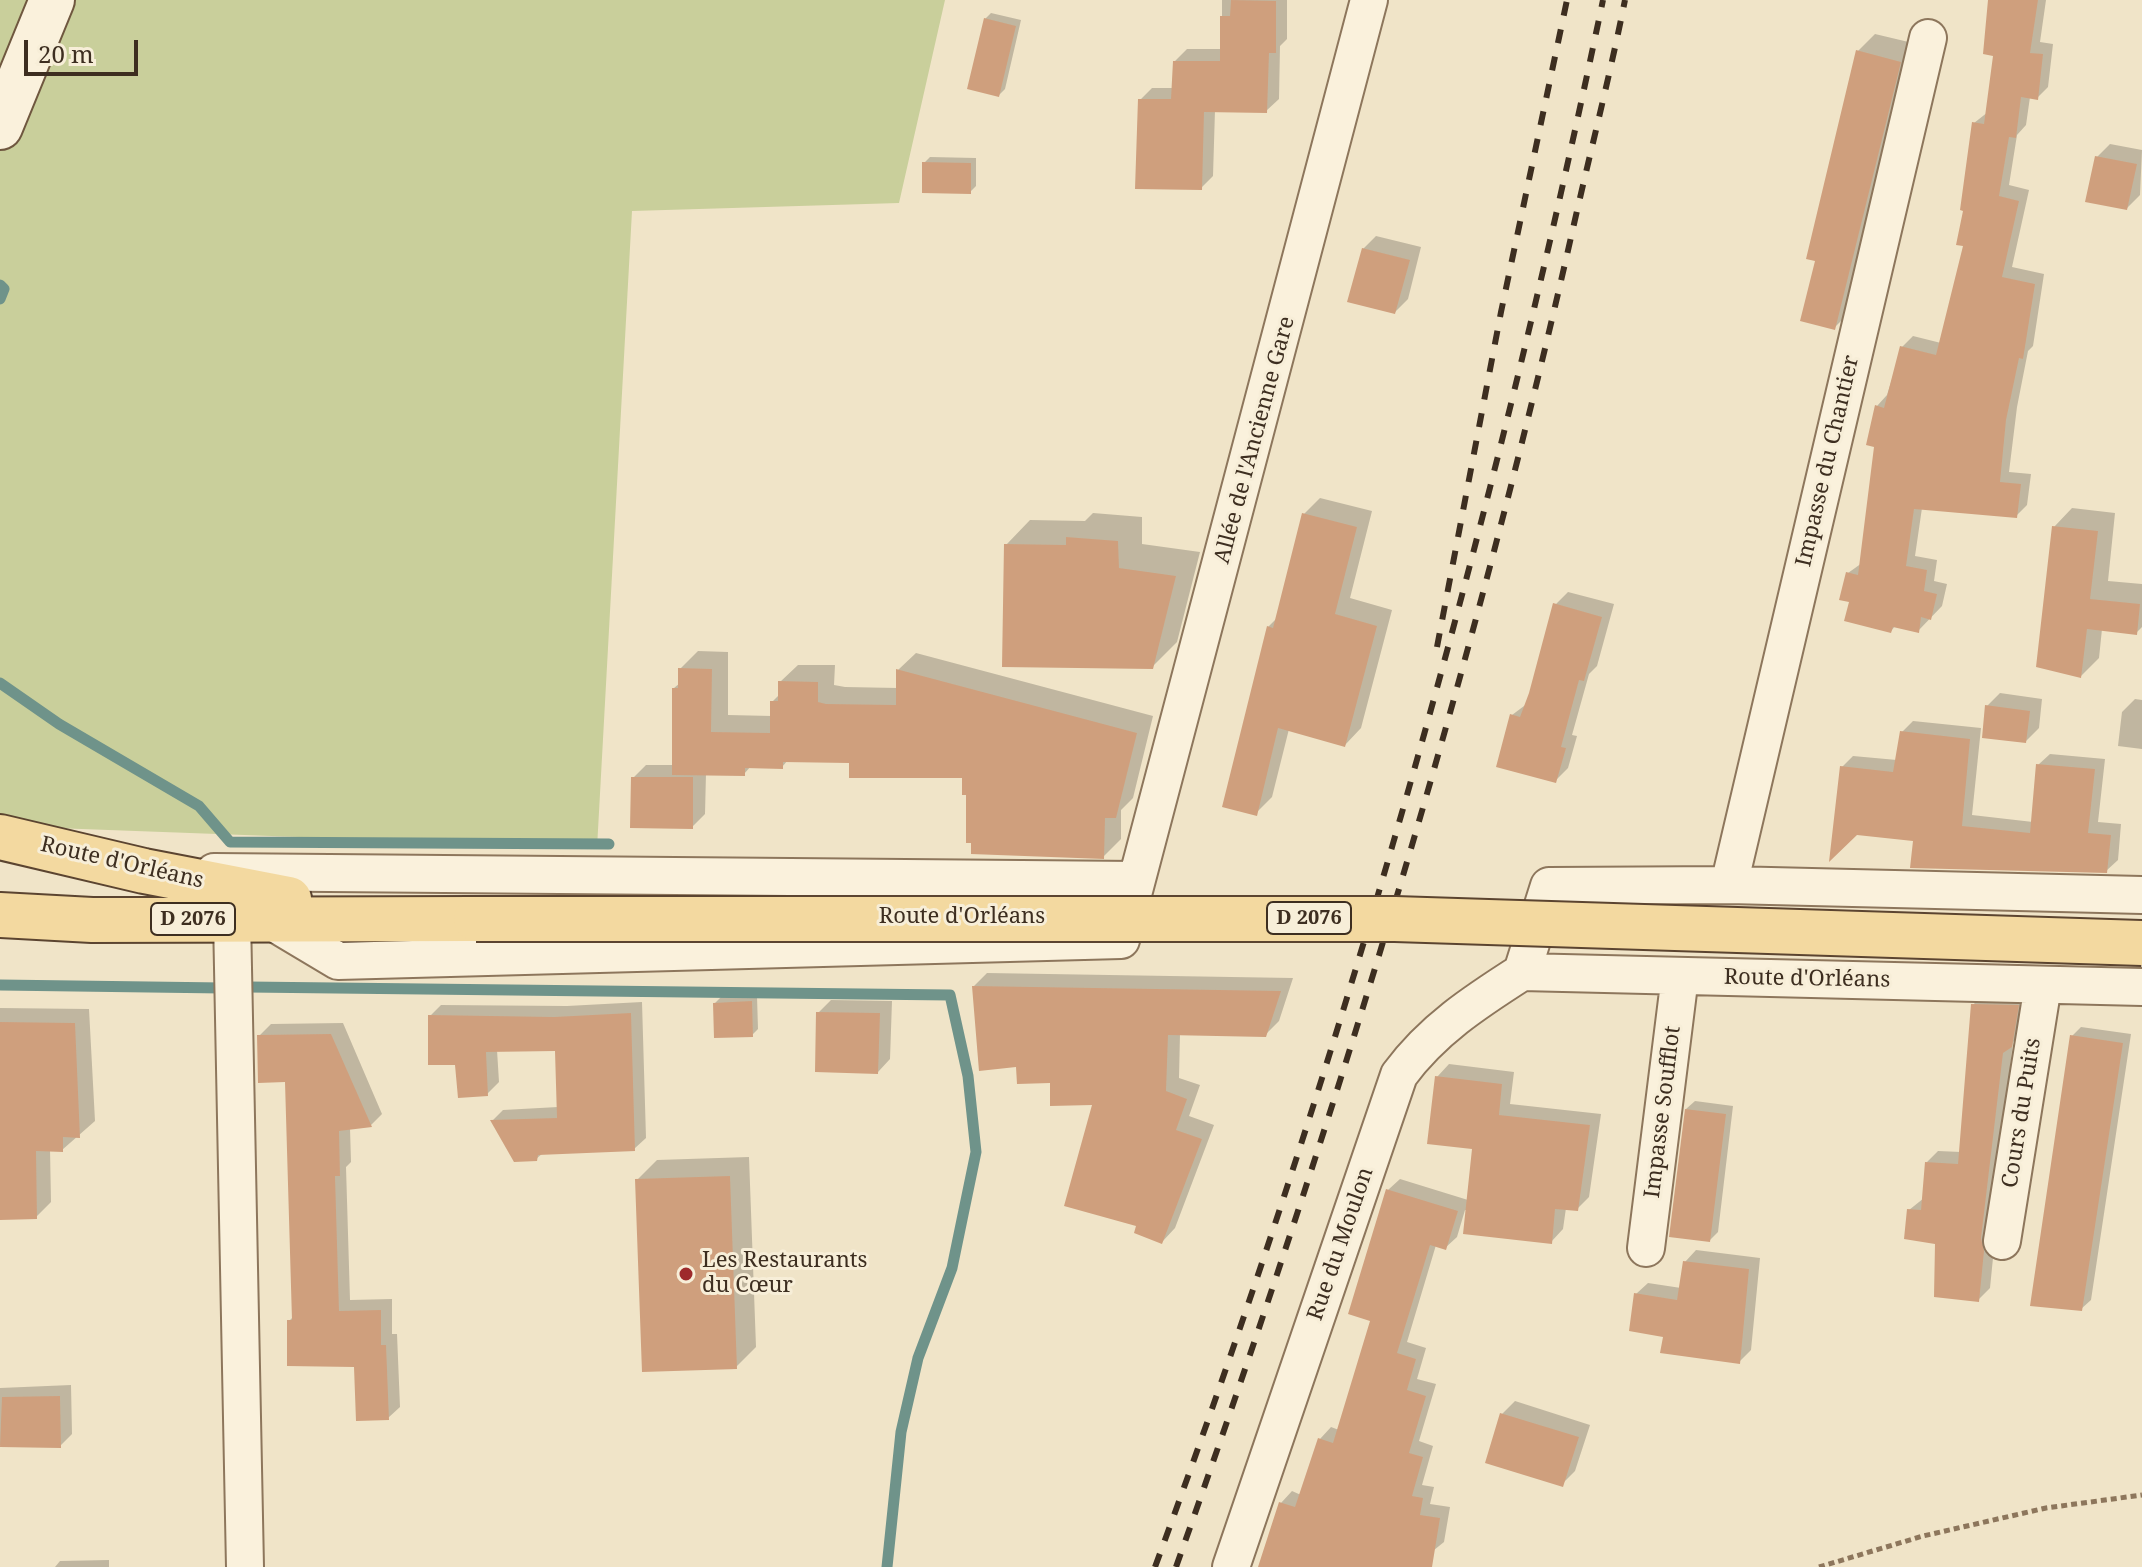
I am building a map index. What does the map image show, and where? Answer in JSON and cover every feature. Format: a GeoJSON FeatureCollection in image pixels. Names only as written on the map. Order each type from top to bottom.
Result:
{"type":"FeatureCollection","features":[{"type":"Feature","properties":{"kind":"main road"},"geometry":{"type":"LineString","coordinates":[[0,127],[52,0]]}},
{"type":"Feature","properties":{"kind":"main road","name":"D 2076"},"geometry":{"type":"LineString","coordinates":[[8,840],[144,871]]}},
{"type":"Feature","properties":{"kind":"main road","name":"Route d'Orléans"},"geometry":{"type":"LineString","coordinates":[[144,871],[386,917]]}},
{"type":"Feature","properties":{"kind":"main road","name":"Route d'Orléans"},"geometry":{"type":"LineString","coordinates":[[0,915],[92,920],[386,917],[1395,919],[2142,943]]}},
{"type":"Feature","properties":{"kind":"street","name":"Allée de l'Ancienne Gare"},"geometry":{"type":"LineString","coordinates":[[249,918],[338,961],[1121,940],[1187,701],[1369,0]]}},
{"type":"Feature","properties":{"kind":"street","name":"Impasse du Chantier"},"geometry":{"type":"LineString","coordinates":[[1729,885],[1928,38]]}},
{"type":"Feature","properties":{"kind":"street"},"geometry":{"type":"LineString","coordinates":[[144,871],[1136,880]]}},
{"type":"Feature","properties":{"kind":"street"},"geometry":{"type":"LineString","coordinates":[[1522,972],[1549,886],[1729,885],[2142,895]]}},
{"type":"Feature","properties":{"kind":"street"},"geometry":{"type":"LineString","coordinates":[[245,1567],[249,918]]}},
{"type":"Feature","properties":{"kind":"street","name":"Route d'Orléans"},"geometry":{"type":"LineString","coordinates":[[1522,972],[2142,987]]}},
{"type":"Feature","properties":{"kind":"street","name":"Rue du Moulon"},"geometry":{"type":"LineString","coordinates":[[1231,1567],[1399,1075],[1421,1045],[1453,1018],[1522,972]]}},
{"type":"Feature","properties":{"kind":"street","name":"Impasse Soufflot"},"geometry":{"type":"LineString","coordinates":[[1646,1248],[1680,976]]}},
{"type":"Feature","properties":{"kind":"street","name":"Cours du Puits"},"geometry":{"type":"LineString","coordinates":[[2002,1241],[2043,985]]}},
{"type":"Feature","properties":{"kind":"path"},"geometry":{"type":"LineString","coordinates":[[1819,1567],[1923,1536],[2046,1508],[2142,1495]]}},
{"type":"Feature","properties":{"kind":"green space"},"geometry":{"type":"Polygon","coordinates":[[[0,0],[945,0],[899,203],[632,211],[597,848],[0,826],[0,0]]]}},
{"type":"Feature","properties":{"kind":"building"},"geometry":{"type":"Polygon","coordinates":[[[1231,0],[1276,1],[1276,53],[1269,53],[1267,113],[1204,112],[1202,190],[1135,189],[1138,99],[1171,99],[1173,61],[1220,61],[1220,16],[1230,16],[1231,0]]]}},
{"type":"Feature","properties":{"kind":"building"},"geometry":{"type":"Polygon","coordinates":[[[1988,0],[2038,0],[2030,53],[2043,54],[2038,100],[2021,97],[2016,138],[2009,137],[1999,196],[2019,201],[2002,277],[2035,284],[2023,359],[2019,358],[2006,420],[2000,482],[2021,484],[2017,518],[1914,509],[1906,566],[1927,570],[1924,591],[1937,594],[1931,620],[1921,617],[1919,633],[1893,627],[1891,633],[1844,621],[1849,602],[1839,600],[1846,572],[1858,575],[1874,447],[1866,445],[1875,405],[1884,408],[1900,346],[1936,355],[1963,246],[1956,245],[1963,211],[1960,210],[1972,122],[1984,124],[1993,56],[1983,54],[1988,0]]]}},
{"type":"Feature","properties":{"kind":"building"},"geometry":{"type":"Polygon","coordinates":[[[984,18],[1016,26],[999,97],[967,89],[984,18]]]}},
{"type":"Feature","properties":{"kind":"building"},"geometry":{"type":"Polygon","coordinates":[[[1856,50],[1901,62],[1835,330],[1800,321],[1815,261],[1806,259],[1856,50]]]}},
{"type":"Feature","properties":{"kind":"building"},"geometry":{"type":"Polygon","coordinates":[[[2095,156],[2137,164],[2127,210],[2085,202],[2095,156]]]}},
{"type":"Feature","properties":{"kind":"building"},"geometry":{"type":"Polygon","coordinates":[[[922,162],[971,163],[971,194],[922,193],[922,162]]]}},
{"type":"Feature","properties":{"kind":"building"},"geometry":{"type":"Polygon","coordinates":[[[1362,248],[1410,260],[1395,314],[1347,302],[1362,248]]]}},
{"type":"Feature","properties":{"kind":"building"},"geometry":{"type":"Polygon","coordinates":[[[1302,513],[1357,527],[1335,614],[1377,626],[1345,747],[1278,728],[1257,816],[1222,807],[1267,626],[1273,628],[1302,513]]]}},
{"type":"Feature","properties":{"kind":"building"},"geometry":{"type":"Polygon","coordinates":[[[2052,526],[2098,531],[2090,599],[2140,604],[2137,635],[2087,629],[2081,678],[2036,667],[2052,526]]]}},
{"type":"Feature","properties":{"kind":"building"},"geometry":{"type":"Polygon","coordinates":[[[1066,537],[1118,541],[1119,568],[1176,576],[1153,669],[1002,667],[1004,544],[1066,545],[1066,537]]]}},
{"type":"Feature","properties":{"kind":"building"},"geometry":{"type":"Polygon","coordinates":[[[1553,603],[1602,617],[1584,681],[1579,680],[1561,747],[1566,748],[1556,783],[1496,767],[1510,714],[1520,717],[1529,693],[1553,603]]]}},
{"type":"Feature","properties":{"kind":"building"},"geometry":{"type":"Polygon","coordinates":[[[678,668],[712,669],[711,732],[770,733],[770,701],[778,701],[778,681],[818,682],[818,702],[826,704],[896,705],[896,669],[1137,733],[1116,818],[1105,818],[1104,859],[971,854],[971,843],[966,843],[966,795],[962,795],[962,778],[849,778],[849,763],[783,762],[783,769],[745,768],[745,776],[672,775],[672,688],[678,688],[678,668]]]}},
{"type":"Feature","properties":{"kind":"building"},"geometry":{"type":"Polygon","coordinates":[[[1985,705],[2030,711],[2026,743],[1982,738],[1985,705]]]}},
{"type":"Feature","properties":{"kind":"building"},"geometry":{"type":"Polygon","coordinates":[[[1900,731],[1970,739],[1962,826],[2030,833],[2036,764],[2095,769],[2088,833],[2111,835],[2107,873],[1910,868],[1913,841],[1857,835],[1829,862],[1840,766],[1893,772],[1900,731]]]}},
{"type":"Feature","properties":{"kind":"building"},"geometry":{"type":"Polygon","coordinates":[[[631,777],[693,777],[693,829],[630,828],[631,777]]]}},
{"type":"Feature","properties":{"kind":"building"},"geometry":{"type":"Polygon","coordinates":[[[972,986],[1281,991],[1266,1037],[1168,1035],[1166,1091],[1187,1099],[1176,1130],[1202,1139],[1162,1244],[1134,1233],[1136,1226],[1064,1206],[1092,1105],[1050,1106],[1050,1083],[1017,1084],[1016,1067],[979,1071],[972,986]]]}},
{"type":"Feature","properties":{"kind":"building"},"geometry":{"type":"Polygon","coordinates":[[[752,1001],[753,1037],[714,1038],[713,1003],[752,1001]]]}},
{"type":"Feature","properties":{"kind":"building"},"geometry":{"type":"Polygon","coordinates":[[[1971,1004],[2019,1005],[2012,1047],[2003,1053],[1981,1238],[1984,1251],[1979,1302],[1934,1297],[1935,1244],[1904,1239],[1907,1209],[1921,1210],[1925,1162],[1958,1164],[1971,1004]]]}},
{"type":"Feature","properties":{"kind":"building"},"geometry":{"type":"Polygon","coordinates":[[[816,1012],[880,1013],[878,1074],[815,1072],[816,1012]]]}},
{"type":"Feature","properties":{"kind":"building"},"geometry":{"type":"Polygon","coordinates":[[[631,1013],[635,1151],[538,1155],[537,1161],[514,1162],[490,1120],[557,1118],[555,1051],[486,1052],[488,1096],[458,1098],[455,1065],[428,1065],[428,1015],[554,1017],[631,1013]]]}},
{"type":"Feature","properties":{"kind":"building"},"geometry":{"type":"Polygon","coordinates":[[[0,1022],[75,1023],[80,1138],[63,1137],[63,1152],[36,1151],[37,1219],[0,1220],[0,1022]]]}},
{"type":"Feature","properties":{"kind":"building"},"geometry":{"type":"Polygon","coordinates":[[[331,1034],[372,1127],[339,1131],[340,1176],[335,1176],[339,1311],[381,1310],[381,1345],[386,1345],[389,1420],[356,1421],[354,1367],[287,1366],[287,1320],[292,1320],[285,1082],[258,1083],[257,1035],[331,1034]]]}},
{"type":"Feature","properties":{"kind":"building"},"geometry":{"type":"Polygon","coordinates":[[[2070,1035],[2123,1043],[2082,1311],[2030,1306],[2070,1035]]]}},
{"type":"Feature","properties":{"kind":"building"},"geometry":{"type":"Polygon","coordinates":[[[1435,1076],[1502,1084],[1499,1115],[1590,1125],[1578,1211],[1555,1209],[1552,1244],[1463,1234],[1472,1149],[1427,1144],[1435,1076]]]}},
{"type":"Feature","properties":{"kind":"building"},"geometry":{"type":"Polygon","coordinates":[[[1685,1109],[1726,1114],[1710,1242],[1669,1237],[1685,1109]]]}},
{"type":"Feature","properties":{"kind":"building","name":"Les Restaurants du Cœur"},"geometry":{"type":"Polygon","coordinates":[[[730,1176],[737,1369],[642,1372],[635,1179],[730,1176]]]}},
{"type":"Feature","properties":{"kind":"building"},"geometry":{"type":"Polygon","coordinates":[[[1386,1189],[1458,1211],[1446,1250],[1430,1245],[1397,1353],[1416,1359],[1407,1390],[1426,1396],[1409,1453],[1423,1457],[1412,1496],[1423,1498],[1420,1515],[1440,1518],[1432,1567],[1258,1567],[1279,1502],[1295,1507],[1318,1438],[1333,1443],[1370,1321],[1348,1314],[1386,1189]]]}},
{"type":"Feature","properties":{"kind":"building"},"geometry":{"type":"Polygon","coordinates":[[[1683,1261],[1749,1269],[1740,1364],[1660,1353],[1663,1337],[1629,1331],[1634,1293],[1677,1300],[1683,1261]]]}},
{"type":"Feature","properties":{"kind":"building"},"geometry":{"type":"Polygon","coordinates":[[[60,1396],[61,1448],[0,1447],[2,1397],[60,1396]]]}},
{"type":"Feature","properties":{"kind":"building"},"geometry":{"type":"Polygon","coordinates":[[[1500,1413],[1579,1437],[1563,1487],[1485,1463],[1500,1413]]]}},
{"type":"Feature","properties":{"kind":"waterway"},"geometry":{"type":"LineString","coordinates":[[0,285],[4,289],[0,299]]}},
{"type":"Feature","properties":{"kind":"waterway"},"geometry":{"type":"LineString","coordinates":[[0,683],[59,724],[199,806],[230,842],[609,844]]}},
{"type":"Feature","properties":{"kind":"waterway"},"geometry":{"type":"LineString","coordinates":[[0,985],[223,988]]}},
{"type":"Feature","properties":{"kind":"waterway"},"geometry":{"type":"LineString","coordinates":[[248,987],[950,995],[968,1076],[976,1152],[952,1268],[918,1358],[901,1432],[887,1567]]}},
{"type":"Feature","properties":{"kind":"railway"},"geometry":{"type":"LineString","coordinates":[[1437,647],[1501,312],[1567,0]]}},
{"type":"Feature","properties":{"kind":"railway"},"geometry":{"type":"LineString","coordinates":[[1155,1567],[1289,1182],[1408,792],[1513,397],[1603,0]]}},
{"type":"Feature","properties":{"kind":"railway"},"geometry":{"type":"LineString","coordinates":[[1176,1567],[1344,1069],[1444,733],[1534,395],[1625,0]]}},
{"type":"Feature","properties":{"kind":"place","name":"Les Restaurants du Cœur"},"geometry":{"type":"Point","coordinates":[686,1274]}}]}
